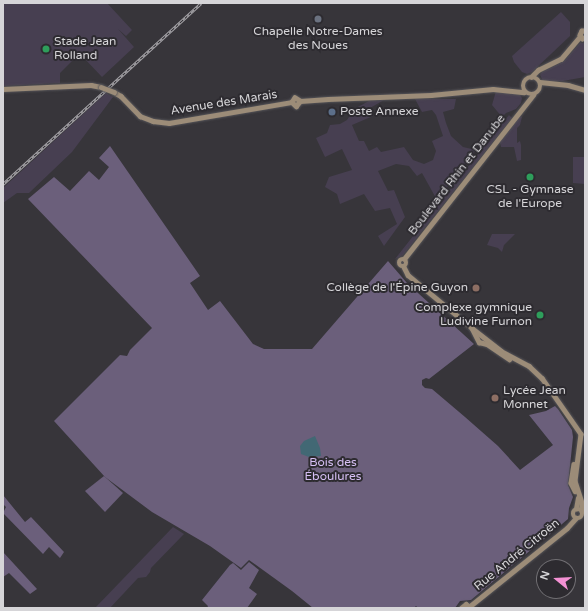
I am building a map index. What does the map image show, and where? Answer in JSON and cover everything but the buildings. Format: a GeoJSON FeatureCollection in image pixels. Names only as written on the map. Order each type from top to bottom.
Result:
{"type":"FeatureCollection","features":[{"type":"Feature","properties":{"kind":"main road"},"geometry":{"type":"LineString","coordinates":[[526,103],[525,93],[522,86],[525,80],[561,59],[583,37],[581,32],[585,31]]}},
{"type":"Feature","properties":{"kind":"main road"},"geometry":{"type":"LineString","coordinates":[[540,70],[539,81],[541,89]]}},
{"type":"Feature","properties":{"kind":"main road"},"geometry":{"type":"LineString","coordinates":[[531,77],[551,84],[568,85],[585,90]]}},
{"type":"Feature","properties":{"kind":"main road"},"geometry":{"type":"LineString","coordinates":[[525,93],[533,95],[551,84]]}},
{"type":"Feature","properties":{"kind":"main road","name":"Avenue des Marais"},"geometry":{"type":"LineString","coordinates":[[3,89],[90,85],[101,87],[121,96],[140,116],[153,121],[169,123],[292,102],[295,98],[300,101],[332,98],[433,95],[493,88],[525,93]]}},
{"type":"Feature","properties":{"kind":"main road","name":"Avenue des Marais"},"geometry":{"type":"LineString","coordinates":[[508,90],[522,86]]}},
{"type":"Feature","properties":{"kind":"main road","name":"Boulevard Rhin et Danube"},"geometry":{"type":"LineString","coordinates":[[472,328],[408,275],[404,267],[400,266],[398,263],[401,259],[404,259],[533,95]]}},
{"type":"Feature","properties":{"kind":"main road"},"geometry":{"type":"LineString","coordinates":[[472,328],[479,342],[483,338]]}},
{"type":"Feature","properties":{"kind":"main road"},"geometry":{"type":"LineString","coordinates":[[472,328],[483,338]]}},
{"type":"Feature","properties":{"kind":"main road"},"geometry":{"type":"LineString","coordinates":[[476,338],[478,335],[538,373],[581,434],[574,487],[578,502],[574,513],[576,518]]}},
{"type":"Feature","properties":{"kind":"main road"},"geometry":{"type":"LineString","coordinates":[[574,487],[582,503],[582,511],[576,510]]}},
{"type":"Feature","properties":{"kind":"main road","name":"Rue André Citroën"},"geometry":{"type":"LineString","coordinates":[[470,607],[567,528],[576,518],[582,517],[582,511]]}},
{"type":"Feature","properties":{"kind":"main road"},"geometry":{"type":"LineString","coordinates":[[461,608],[464,604],[470,607]]}},
{"type":"Feature","properties":{"kind":"shaded area","name":"Stade Jean Rolland"},"geometry":{"type":"Polygon","coordinates":[[[3,3],[107,3],[132,30],[126,36],[118,29],[134,47],[102,77],[82,56],[72,61],[60,73],[60,83],[3,86],[3,3]]]}},
{"type":"Feature","properties":{"kind":"shaded area"},"geometry":{"type":"Polygon","coordinates":[[[561,12],[570,22],[570,36],[532,72],[527,74],[522,72],[514,62],[512,56],[561,12]]]}},
{"type":"Feature","properties":{"kind":"shaded area"},"geometry":{"type":"Polygon","coordinates":[[[580,43],[585,43],[585,77],[563,81],[543,81],[540,75],[542,72],[564,61],[580,43]]]}},
{"type":"Feature","properties":{"kind":"shaded area"},"geometry":{"type":"Polygon","coordinates":[[[496,91],[518,92],[522,98],[521,103],[516,109],[506,113],[502,117],[492,105],[496,91]]]}},
{"type":"Feature","properties":{"kind":"shaded area"},"geometry":{"type":"Polygon","coordinates":[[[106,93],[113,97],[72,152],[29,193],[17,193],[3,203],[3,188],[106,93]]]}},
{"type":"Feature","properties":{"kind":"shaded area"},"geometry":{"type":"Polygon","coordinates":[[[415,99],[456,99],[454,109],[443,112],[451,136],[463,147],[476,150],[437,200],[422,173],[417,176],[409,166],[396,164],[378,171],[388,191],[394,190],[405,217],[384,246],[378,236],[397,224],[390,208],[375,211],[364,194],[340,204],[337,194],[325,187],[329,177],[352,170],[342,149],[325,157],[316,138],[327,133],[330,125],[340,124],[347,120],[354,109],[369,101],[384,100],[370,108],[373,116],[352,125],[359,141],[364,141],[369,151],[377,147],[381,152],[404,147],[413,160],[424,164],[433,160],[436,151],[432,141],[443,136],[436,115],[432,110],[422,112],[415,99]]]}},
{"type":"Feature","properties":{"kind":"shaded area"},"geometry":{"type":"Polygon","coordinates":[[[509,115],[512,118],[403,255],[395,259],[509,115]]]}},
{"type":"Feature","properties":{"kind":"shaded area"},"geometry":{"type":"Polygon","coordinates":[[[520,116],[522,117],[520,125],[517,128],[517,143],[520,141],[521,160],[517,161],[514,147],[501,147],[500,142],[520,116]]]}},
{"type":"Feature","properties":{"kind":"shaded area"},"geometry":{"type":"Polygon","coordinates":[[[573,157],[585,157],[585,184],[573,183],[573,157]]]}},
{"type":"Feature","properties":{"kind":"shaded area"},"geometry":{"type":"Polygon","coordinates":[[[492,234],[515,234],[504,245],[502,252],[498,248],[487,245],[492,234]]]}},
{"type":"Feature","properties":{"kind":"shaded area"},"geometry":{"type":"Polygon","coordinates":[[[173,527],[184,534],[151,568],[146,577],[138,578],[110,608],[95,608],[173,527]]]}},
{"type":"Feature","properties":{"kind":"green space","name":"Bois des Éboulures"},"geometry":{"type":"Polygon","coordinates":[[[110,146],[200,276],[190,283],[208,310],[220,301],[253,344],[264,349],[312,349],[388,261],[407,283],[474,344],[429,379],[426,378],[422,380],[422,385],[425,388],[432,389],[465,417],[498,446],[520,470],[553,445],[529,415],[546,411],[555,406],[558,409],[572,430],[573,437],[568,485],[573,497],[569,508],[568,519],[471,600],[460,601],[455,608],[418,608],[416,606],[414,608],[313,608],[249,560],[241,568],[210,546],[152,512],[105,477],[54,421],[120,355],[127,356],[130,350],[152,328],[28,199],[54,177],[70,191],[89,171],[99,180],[109,167],[99,158],[110,146]]]}},
{"type":"Feature","properties":{"kind":"green space"},"geometry":{"type":"Polygon","coordinates":[[[104,476],[123,493],[105,512],[85,491],[104,476]]]}},
{"type":"Feature","properties":{"kind":"green space"},"geometry":{"type":"Polygon","coordinates":[[[3,495],[25,522],[31,517],[64,552],[60,558],[49,547],[43,554],[3,513],[6,507],[3,504],[3,495]]]}},
{"type":"Feature","properties":{"kind":"green space"},"geometry":{"type":"Polygon","coordinates":[[[3,552],[37,589],[30,594],[9,573],[3,577],[3,552]]]}},
{"type":"Feature","properties":{"kind":"green space"},"geometry":{"type":"Polygon","coordinates":[[[249,562],[259,570],[249,588],[257,594],[247,608],[207,608],[208,606],[202,600],[230,565],[233,563],[241,570],[249,562]]]}},
{"type":"Feature","properties":{"kind":"water"},"geometry":{"type":"Polygon","coordinates":[[[315,436],[320,448],[321,456],[309,457],[301,454],[300,446],[304,441],[315,436]]]}},
{"type":"Feature","properties":{"kind":"railway"},"geometry":{"type":"LineString","coordinates":[[3,184],[201,3]]}},
{"type":"Feature","properties":{"kind":"place","name":"Chapelle Notre-Dames des Noues"},"geometry":{"type":"Point","coordinates":[318,19]}},
{"type":"Feature","properties":{"kind":"place","name":"Stade Jean Rolland"},"geometry":{"type":"Point","coordinates":[46,49]}},
{"type":"Feature","properties":{"kind":"place","name":"Poste Annexe"},"geometry":{"type":"Point","coordinates":[332,112]}},
{"type":"Feature","properties":{"kind":"place","name":"CSL - Gymnase de l'Europe"},"geometry":{"type":"Point","coordinates":[530,177]}},
{"type":"Feature","properties":{"kind":"place","name":"Collège de l'Épine Guyon"},"geometry":{"type":"Point","coordinates":[476,288]}},
{"type":"Feature","properties":{"kind":"place","name":"Complexe gymnique Ludivine Furnon"},"geometry":{"type":"Point","coordinates":[540,315]}},
{"type":"Feature","properties":{"kind":"place","name":"Lycée Jean Monnet"},"geometry":{"type":"Point","coordinates":[495,398]}}]}
